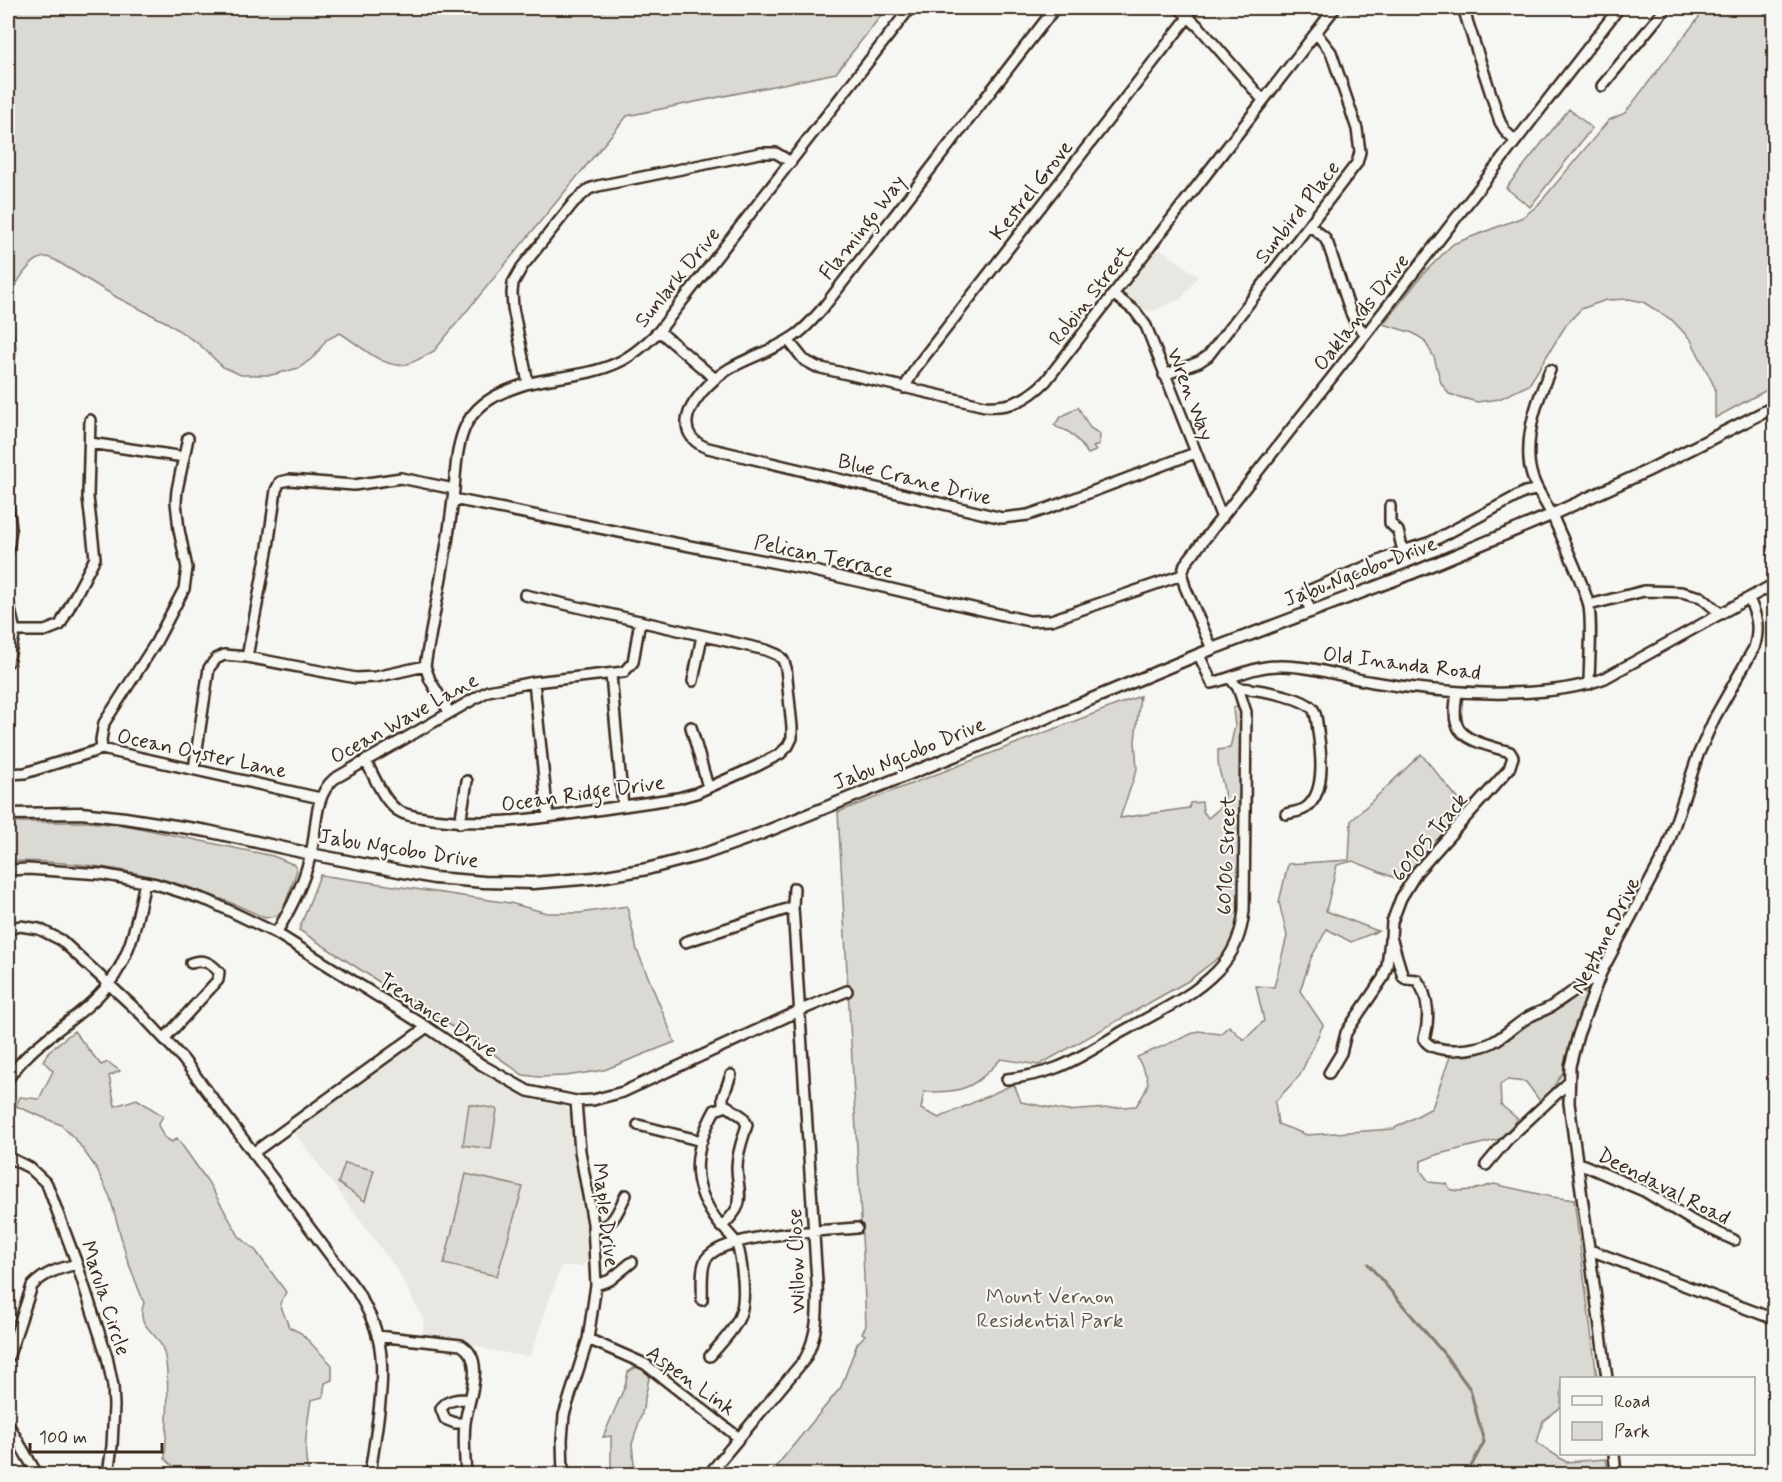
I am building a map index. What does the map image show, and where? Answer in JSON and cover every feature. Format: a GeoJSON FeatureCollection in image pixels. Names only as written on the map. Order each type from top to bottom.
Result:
{"type":"FeatureCollection","features":[{"type":"Feature","properties":{"kind":"main road","name":"Jabu Ngcobo Drive"},"geometry":{"type":"LineString","coordinates":[[8,814],[81,813],[125,818],[207,831],[435,878],[533,883],[594,878],[647,869],[704,854],[760,834],[1212,649],[1410,574],[1551,515],[1647,471],[1774,407]]}},
{"type":"Feature","properties":{"kind":"street","name":"Sunlark Drive"},"geometry":{"type":"LineString","coordinates":[[425,666],[459,445],[472,415],[494,396],[505,390],[607,367],[636,352],[659,331],[910,8]]}},
{"type":"Feature","properties":{"kind":"street","name":"Flamingo Way"},"geometry":{"type":"LineString","coordinates":[[714,378],[732,366],[788,340],[801,331],[823,308],[1055,8]]}},
{"type":"Feature","properties":{"kind":"street"},"geometry":{"type":"LineString","coordinates":[[1179,8],[1189,16],[1263,100]]}},
{"type":"Feature","properties":{"kind":"street","name":"Robin Street"},"geometry":{"type":"LineString","coordinates":[[788,340],[810,365],[985,406],[999,407],[1022,401],[1046,381],[1335,8]]}},
{"type":"Feature","properties":{"kind":"street"},"geometry":{"type":"LineString","coordinates":[[1463,8],[1500,122],[1515,141]]}},
{"type":"Feature","properties":{"kind":"street","name":"Oaklands Drive"},"geometry":{"type":"LineString","coordinates":[[1182,575],[1185,564],[1619,8]]}},
{"type":"Feature","properties":{"kind":"street"},"geometry":{"type":"LineString","coordinates":[[1602,86],[1666,8]]}},
{"type":"Feature","properties":{"kind":"street","name":"Kestrel Grove"},"geometry":{"type":"LineString","coordinates":[[904,388],[917,366],[1189,16]]}},
{"type":"Feature","properties":{"kind":"street","name":"Sunbird Place"},"geometry":{"type":"LineString","coordinates":[[1164,375],[1199,362],[1208,356],[1357,163],[1360,152],[1358,129],[1331,52],[1316,33]]}},
{"type":"Feature","properties":{"kind":"street"},"geometry":{"type":"LineString","coordinates":[[528,383],[513,308],[513,283],[528,259],[581,194],[598,186],[760,153],[776,153],[791,162]]}},
{"type":"Feature","properties":{"kind":"street"},"geometry":{"type":"LineString","coordinates":[[1309,225],[1324,237],[1351,313],[1356,324],[1366,334]]}},
{"type":"Feature","properties":{"kind":"street","name":"Wren Way"},"geometry":{"type":"LineString","coordinates":[[1113,294],[1141,318],[1146,326],[1222,518]]}},
{"type":"Feature","properties":{"kind":"street"},"geometry":{"type":"LineString","coordinates":[[659,331],[714,378]]}},
{"type":"Feature","properties":{"kind":"street"},"geometry":{"type":"LineString","coordinates":[[1550,370],[1536,408],[1529,439],[1529,459],[1536,490],[1551,515],[1589,605],[1589,684]]}},
{"type":"Feature","properties":{"kind":"street","name":"Blue Crane Drive"},"geometry":{"type":"LineString","coordinates":[[714,378],[697,398],[687,417],[688,432],[697,443],[708,448],[991,517],[1028,515],[1195,453]]}},
{"type":"Feature","properties":{"kind":"street"},"geometry":{"type":"LineString","coordinates":[[15,631],[45,631],[60,625],[95,558],[88,497],[90,420]]}},
{"type":"Feature","properties":{"kind":"street"},"geometry":{"type":"LineString","coordinates":[[102,749],[104,723],[155,644],[184,589],[187,568],[176,514],[177,490],[188,438]]}},
{"type":"Feature","properties":{"kind":"street"},"geometry":{"type":"LineString","coordinates":[[90,443],[184,456]]}},
{"type":"Feature","properties":{"kind":"street","name":"Pelican Terrace"},"geometry":{"type":"LineString","coordinates":[[247,657],[268,547],[274,496],[280,482],[289,480],[354,485],[401,478],[453,494],[806,569],[1029,621],[1052,620],[1182,575]]}},
{"type":"Feature","properties":{"kind":"street"},"geometry":{"type":"LineString","coordinates":[[1311,612],[1306,599],[1308,591],[1403,551],[1431,542],[1525,492],[1536,490]]}},
{"type":"Feature","properties":{"kind":"street"},"geometry":{"type":"LineString","coordinates":[[8,505],[11,528],[8,551]]}},
{"type":"Feature","properties":{"kind":"street"},"geometry":{"type":"LineString","coordinates":[[1390,506],[1390,523],[1398,531],[1403,551]]}},
{"type":"Feature","properties":{"kind":"street"},"geometry":{"type":"LineString","coordinates":[[1182,575],[1212,649]]}},
{"type":"Feature","properties":{"kind":"street","name":"Old Inanda Road"},"geometry":{"type":"LineString","coordinates":[[1230,678],[1252,669],[1287,666],[1374,682],[1456,692],[1530,692],[1589,684],[1605,678],[1774,584]]}},
{"type":"Feature","properties":{"kind":"street"},"geometry":{"type":"LineString","coordinates":[[1589,605],[1644,591],[1681,592],[1701,597],[1721,614]]}},
{"type":"Feature","properties":{"kind":"street","name":"Ocean Ridge Drive"},"geometry":{"type":"LineString","coordinates":[[365,760],[395,808],[412,816],[460,823],[508,823],[678,798],[696,793],[780,754],[788,746],[792,738],[792,726],[786,668],[778,655],[766,650],[525,595]]}},
{"type":"Feature","properties":{"kind":"street","name":"Neptune Drive"},"geometry":{"type":"LineString","coordinates":[[1607,1377],[1569,1103],[1570,1066],[1578,1035],[1601,972],[1666,851],[1698,755],[1715,717],[1754,648],[1758,636],[1758,624],[1749,599]]}},
{"type":"Feature","properties":{"kind":"street"},"geometry":{"type":"LineString","coordinates":[[8,601],[15,631],[8,662]]}},
{"type":"Feature","properties":{"kind":"street"},"geometry":{"type":"LineString","coordinates":[[623,806],[611,675],[624,672],[633,662],[640,621]]}},
{"type":"Feature","properties":{"kind":"street"},"geometry":{"type":"LineString","coordinates":[[693,681],[702,636]]}},
{"type":"Feature","properties":{"kind":"street"},"geometry":{"type":"LineString","coordinates":[[1199,655],[1212,683],[1230,678]]}},
{"type":"Feature","properties":{"kind":"street"},"geometry":{"type":"LineString","coordinates":[[194,769],[210,668],[212,662],[224,656],[247,657],[367,678],[425,666],[430,680],[449,712]]}},
{"type":"Feature","properties":{"kind":"street","name":"Ocean Wave Lane"},"geometry":{"type":"LineString","coordinates":[[320,798],[333,779],[449,712],[496,688],[611,675]]}},
{"type":"Feature","properties":{"kind":"street","name":"60106 Street"},"geometry":{"type":"LineString","coordinates":[[1007,1079],[1058,1068],[1158,1012],[1199,986],[1217,971],[1234,947],[1242,925],[1244,910],[1247,735],[1246,712],[1238,688],[1230,678]]}},
{"type":"Feature","properties":{"kind":"street"},"geometry":{"type":"LineString","coordinates":[[534,682],[548,817]]}},
{"type":"Feature","properties":{"kind":"street"},"geometry":{"type":"LineString","coordinates":[[1238,688],[1278,694],[1306,704],[1313,709],[1316,716],[1322,760],[1314,797],[1308,807],[1286,814]]}},
{"type":"Feature","properties":{"kind":"street","name":"60105 Track"},"geometry":{"type":"LineString","coordinates":[[1329,1073],[1341,1053],[1350,1025],[1383,978],[1387,966],[1392,922],[1401,898],[1417,872],[1509,770],[1513,758],[1510,752],[1469,738],[1460,730],[1456,724],[1456,692]]}},
{"type":"Feature","properties":{"kind":"street"},"geometry":{"type":"LineString","coordinates":[[691,727],[708,787]]}},
{"type":"Feature","properties":{"kind":"street","name":"Ocean Oyster Lane"},"geometry":{"type":"LineString","coordinates":[[8,774],[25,773],[102,749],[320,798]]}},
{"type":"Feature","properties":{"kind":"street"},"geometry":{"type":"LineString","coordinates":[[460,823],[467,782]]}},
{"type":"Feature","properties":{"kind":"street"},"geometry":{"type":"LineString","coordinates":[[276,933],[295,901],[311,854],[320,798]]}},
{"type":"Feature","properties":{"kind":"street","name":"Trenance Drive"},"geometry":{"type":"LineString","coordinates":[[8,870],[66,871],[145,882],[209,901],[276,933],[427,1027],[482,1065],[528,1091],[576,1101],[593,1100],[623,1092],[847,991]]}},
{"type":"Feature","properties":{"kind":"street"},"geometry":{"type":"LineString","coordinates":[[8,1079],[28,1054],[108,985],[130,947],[145,882]]}},
{"type":"Feature","properties":{"kind":"street","name":"Willow Close"},"geometry":{"type":"LineString","coordinates":[[709,1474],[799,1367],[811,1348],[818,1307],[793,907],[794,888]]}},
{"type":"Feature","properties":{"kind":"street"},"geometry":{"type":"LineString","coordinates":[[685,942],[793,907]]}},
{"type":"Feature","properties":{"kind":"street"},"geometry":{"type":"LineString","coordinates":[[8,929],[20,926],[39,929],[61,940],[165,1038],[357,1291],[370,1314],[377,1336],[381,1366],[370,1474]]}},
{"type":"Feature","properties":{"kind":"street"},"geometry":{"type":"LineString","coordinates":[[1390,937],[1403,977],[1417,980],[1424,990],[1427,1002],[1425,1039],[1429,1045],[1440,1048],[1474,1049],[1493,1042],[1601,972]]}},
{"type":"Feature","properties":{"kind":"street"},"geometry":{"type":"LineString","coordinates":[[165,1038],[218,980],[219,972],[212,964],[201,960],[191,963]]}},
{"type":"Feature","properties":{"kind":"street"},"geometry":{"type":"LineString","coordinates":[[253,1152],[427,1027]]}},
{"type":"Feature","properties":{"kind":"street"},"geometry":{"type":"LineString","coordinates":[[723,1107],[723,1097],[731,1075]]}},
{"type":"Feature","properties":{"kind":"street"},"geometry":{"type":"LineString","coordinates":[[1486,1165],[1508,1140],[1569,1082]]}},
{"type":"Feature","properties":{"kind":"street","name":"Maple Drive"},"geometry":{"type":"LineString","coordinates":[[563,1474],[561,1440],[564,1415],[588,1339],[596,1285],[593,1228],[580,1151],[576,1101]]}},
{"type":"Feature","properties":{"kind":"street"},"geometry":{"type":"LineString","coordinates":[[710,1356],[729,1335],[741,1316],[745,1295],[742,1264],[736,1243],[721,1227],[704,1203],[699,1186],[697,1156],[702,1141],[715,1110],[727,1106],[747,1125],[737,1166],[740,1188],[738,1207],[721,1227]]}},
{"type":"Feature","properties":{"kind":"street"},"geometry":{"type":"LineString","coordinates":[[638,1125],[702,1141]]}},
{"type":"Feature","properties":{"kind":"street","name":"Marula Circle"},"geometry":{"type":"LineString","coordinates":[[8,1157],[30,1168],[47,1184],[107,1357],[114,1386],[112,1446],[108,1474]]}},
{"type":"Feature","properties":{"kind":"street","name":"Deendaval Road"},"geometry":{"type":"LineString","coordinates":[[1579,1163],[1644,1191],[1693,1221],[1734,1240]]}},
{"type":"Feature","properties":{"kind":"street"},"geometry":{"type":"LineString","coordinates":[[593,1228],[609,1224],[626,1195]]}},
{"type":"Feature","properties":{"kind":"street"},"geometry":{"type":"LineString","coordinates":[[702,1300],[705,1261],[714,1250],[771,1235],[857,1228]]}},
{"type":"Feature","properties":{"kind":"street"},"geometry":{"type":"LineString","coordinates":[[1590,1250],[1774,1319]]}},
{"type":"Feature","properties":{"kind":"street"},"geometry":{"type":"LineString","coordinates":[[596,1285],[610,1280],[632,1262]]}},
{"type":"Feature","properties":{"kind":"street"},"geometry":{"type":"LineString","coordinates":[[8,1358],[32,1286],[49,1273],[76,1264]]}},
{"type":"Feature","properties":{"kind":"street"},"geometry":{"type":"LineString","coordinates":[[377,1336],[461,1345],[473,1356],[475,1371],[465,1424],[466,1474]]}},
{"type":"Feature","properties":{"kind":"street","name":"Aspen Link"},"geometry":{"type":"LineString","coordinates":[[588,1339],[645,1364],[739,1438]]}},
{"type":"Feature","properties":{"kind":"street"},"geometry":{"type":"LineString","coordinates":[[465,1424],[445,1419],[441,1409],[449,1402],[470,1399]]}},
{"type":"Feature","properties":{"kind":"street"},"geometry":{"type":"LineString","coordinates":[[8,1424],[37,1474]]}},
{"type":"Feature","properties":{"kind":"street"},"geometry":{"type":"LineString","coordinates":[[1614,1455],[1616,1474]]}},
{"type":"Feature","properties":{"kind":"shaded area"},"geometry":{"type":"Polygon","coordinates":[[[1156,246],[1198,276],[1181,299],[1152,311],[1137,307],[1123,297],[1121,292],[1156,246]]]}},
{"type":"Feature","properties":{"kind":"shaded area"},"geometry":{"type":"Polygon","coordinates":[[[422,1037],[428,1037],[528,1098],[560,1105],[567,1108],[571,1115],[575,1155],[584,1196],[590,1258],[583,1266],[561,1266],[530,1357],[490,1350],[456,1339],[424,1337],[423,1319],[398,1271],[292,1129],[422,1037]]]}},
{"type":"Feature","properties":{"kind":"green space"},"geometry":{"type":"Polygon","coordinates":[[[8,8],[887,8],[836,73],[627,116],[434,351],[407,364],[390,364],[375,357],[340,333],[326,340],[315,356],[299,368],[271,375],[241,375],[223,367],[200,345],[166,322],[46,257],[40,258],[29,267],[12,293],[10,308],[16,356],[8,372],[8,8]]]}},
{"type":"Feature","properties":{"kind":"green space"},"geometry":{"type":"Polygon","coordinates":[[[1706,8],[1774,8],[1774,386],[1715,418],[1715,388],[1691,340],[1672,320],[1643,302],[1629,299],[1606,300],[1581,309],[1566,325],[1529,385],[1499,399],[1477,402],[1449,394],[1441,383],[1434,357],[1424,340],[1413,333],[1383,324],[1425,272],[1453,244],[1523,217],[1538,205],[1609,120],[1625,113],[1706,8]]]}},
{"type":"Feature","properties":{"kind":"green space"},"geometry":{"type":"Polygon","coordinates":[[[1569,109],[1592,128],[1530,207],[1506,188],[1569,109]]]}},
{"type":"Feature","properties":{"kind":"green space"},"geometry":{"type":"Polygon","coordinates":[[[1078,407],[1090,428],[1100,434],[1099,445],[1093,447],[1096,451],[1088,454],[1079,441],[1067,431],[1054,425],[1061,417],[1078,407]]]}},
{"type":"Feature","properties":{"kind":"green space","name":"Mount Vernon Residential Park"},"geometry":{"type":"Polygon","coordinates":[[[1140,696],[1135,741],[1137,769],[1120,818],[1189,808],[1190,803],[1202,802],[1203,811],[1208,818],[1223,802],[1224,791],[1218,750],[1230,748],[1235,726],[1233,709],[1241,702],[1241,897],[1238,922],[1227,951],[1188,981],[1039,1065],[1001,1059],[975,1083],[967,1087],[949,1091],[924,1092],[921,1109],[939,1118],[1014,1084],[1021,1102],[1067,1111],[1136,1106],[1148,1082],[1137,1057],[1198,1031],[1220,1034],[1229,1026],[1244,1040],[1264,1021],[1256,986],[1274,987],[1287,936],[1279,902],[1288,864],[1349,860],[1351,821],[1421,754],[1469,812],[1400,880],[1353,861],[1337,865],[1326,911],[1378,931],[1351,942],[1327,929],[1311,958],[1300,991],[1323,1025],[1300,1075],[1275,1102],[1278,1124],[1307,1135],[1393,1129],[1432,1108],[1451,1054],[1487,1050],[1531,1019],[1591,982],[1564,1071],[1542,1104],[1526,1082],[1507,1080],[1500,1085],[1501,1105],[1518,1119],[1500,1139],[1439,1154],[1421,1161],[1421,1171],[1429,1182],[1447,1184],[1450,1189],[1458,1191],[1473,1190],[1494,1184],[1574,1200],[1597,1377],[1560,1377],[1560,1408],[1543,1421],[1537,1443],[1566,1462],[1606,1459],[1608,1474],[770,1474],[841,1387],[857,1344],[865,1335],[862,1333],[866,1326],[838,812],[1140,696]]]}},
{"type":"Feature","properties":{"kind":"green space"},"geometry":{"type":"Polygon","coordinates":[[[8,822],[87,822],[130,826],[273,856],[295,865],[297,870],[284,908],[276,916],[265,918],[201,891],[140,874],[76,864],[8,861],[8,822]]]}},
{"type":"Feature","properties":{"kind":"green space"},"geometry":{"type":"Polygon","coordinates":[[[320,875],[510,903],[547,913],[580,913],[627,906],[637,950],[675,1042],[604,1070],[566,1076],[523,1075],[426,1007],[387,987],[299,930],[320,875]]]}},
{"type":"Feature","properties":{"kind":"green space"},"geometry":{"type":"Polygon","coordinates":[[[74,1031],[101,1065],[108,1062],[120,1071],[109,1076],[115,1106],[137,1099],[163,1116],[158,1125],[164,1137],[172,1142],[177,1138],[208,1182],[239,1236],[256,1251],[286,1292],[280,1304],[289,1327],[301,1333],[332,1365],[332,1380],[325,1383],[323,1397],[311,1400],[306,1449],[307,1467],[310,1474],[173,1474],[174,1467],[165,1459],[168,1402],[165,1357],[159,1341],[144,1323],[142,1311],[144,1303],[127,1259],[110,1197],[96,1168],[77,1141],[61,1125],[16,1106],[20,1097],[39,1099],[53,1071],[43,1061],[49,1051],[74,1031]]]}},
{"type":"Feature","properties":{"kind":"green space"},"geometry":{"type":"Polygon","coordinates":[[[469,1104],[497,1109],[491,1149],[463,1145],[469,1104]]]}},
{"type":"Feature","properties":{"kind":"green space"},"geometry":{"type":"Polygon","coordinates":[[[345,1163],[374,1170],[365,1201],[338,1183],[345,1163]]]}},
{"type":"Feature","properties":{"kind":"green space"},"geometry":{"type":"Polygon","coordinates":[[[466,1174],[523,1187],[497,1276],[444,1264],[466,1174]]]}},
{"type":"Feature","properties":{"kind":"green space"},"geometry":{"type":"Polygon","coordinates":[[[639,1365],[650,1373],[642,1413],[632,1444],[635,1474],[611,1474],[611,1436],[603,1437],[625,1386],[628,1372],[639,1365]]]}},
{"type":"Feature","properties":{"kind":"waterway"},"geometry":{"type":"LineString","coordinates":[[1368,1264],[1445,1355],[1470,1389],[1484,1442],[1467,1474]]}}]}
